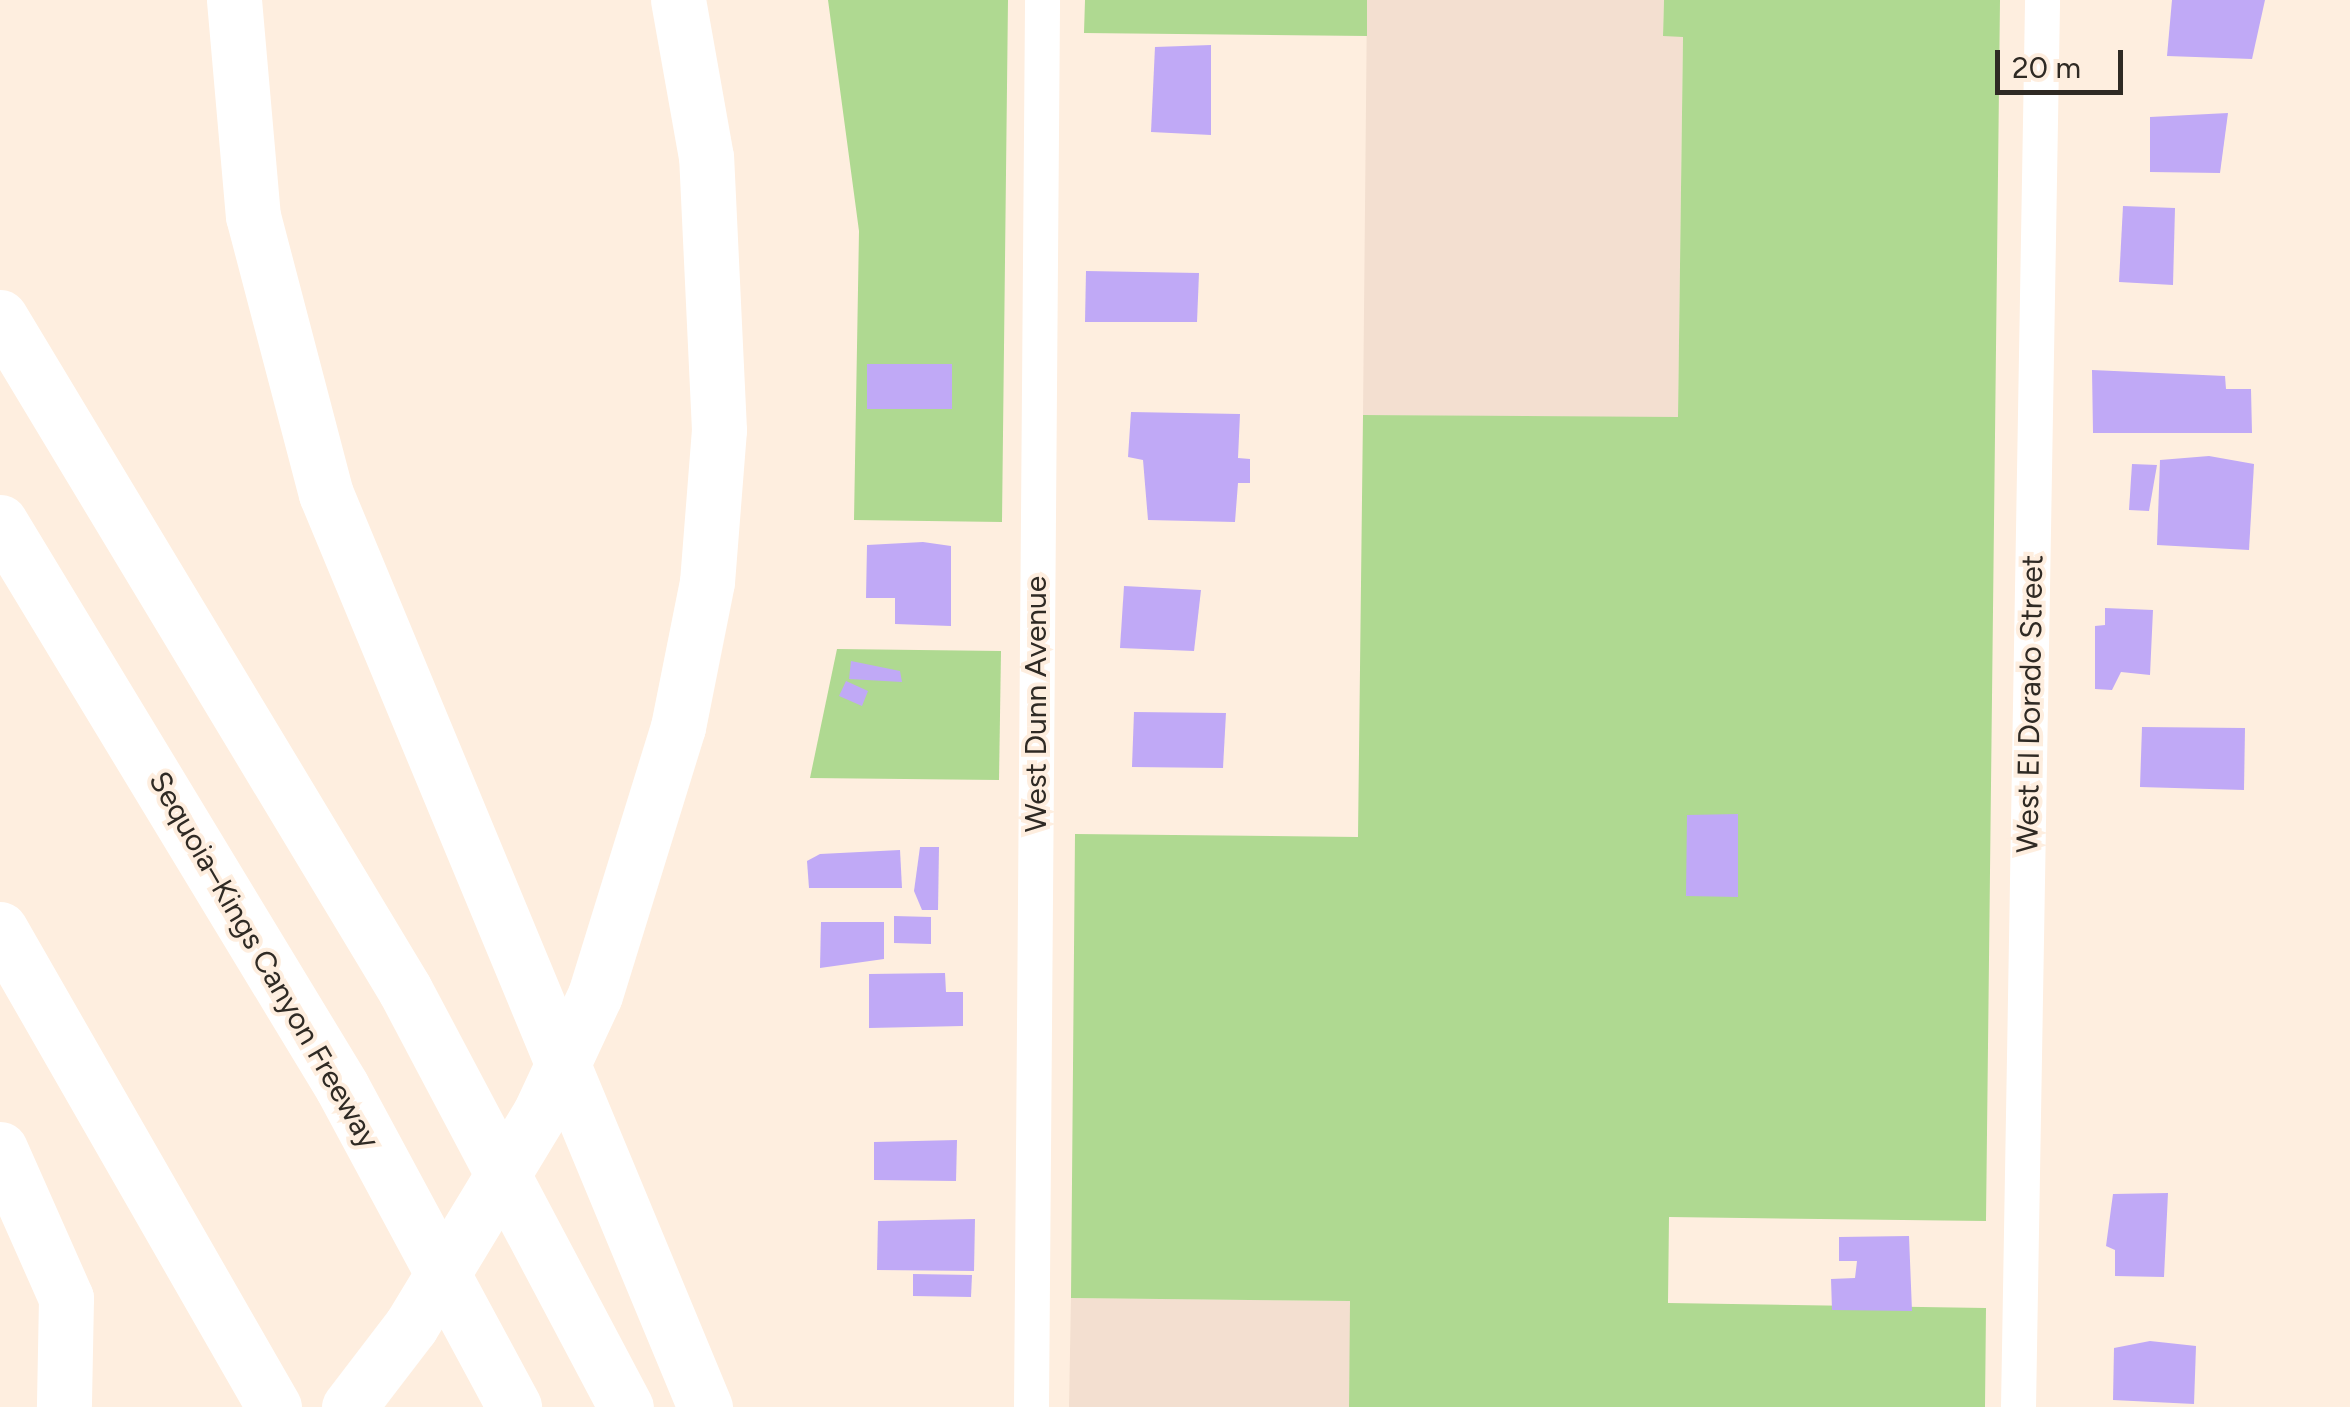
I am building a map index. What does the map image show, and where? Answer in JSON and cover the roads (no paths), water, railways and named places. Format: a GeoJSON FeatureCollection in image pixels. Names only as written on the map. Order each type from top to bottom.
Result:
{"type":"FeatureCollection","features":[{"type":"Feature","properties":{"kind":"highway"},"geometry":{"type":"LineString","coordinates":[[234,0],[253,216],[326,494],[705,1407]]}},
{"type":"Feature","properties":{"kind":"highway"},"geometry":{"type":"LineString","coordinates":[[349,1407],[411,1326],[539,1114],[596,995],[678,727],[706,582],[719,430],[706,158],[678,0]]}},
{"type":"Feature","properties":{"kind":"highway"},"geometry":{"type":"LineString","coordinates":[[0,318],[405,990],[615,1384]]}},
{"type":"Feature","properties":{"kind":"highway","name":"Sequoia–Kings Canyon Freeway"},"geometry":{"type":"LineString","coordinates":[[0,522],[342,1088],[514,1407]]}},
{"type":"Feature","properties":{"kind":"highway"},"geometry":{"type":"LineString","coordinates":[[0,929],[201,1270],[274,1407]]}},
{"type":"Feature","properties":{"kind":"highway"},"geometry":{"type":"LineString","coordinates":[[0,1150],[45,1233],[66,1298],[64,1407]]}},
{"type":"Feature","properties":{"kind":"street","name":"West Dunn Avenue"},"geometry":{"type":"LineString","coordinates":[[1031,1407],[1042,0]]}},
{"type":"Feature","properties":{"kind":"street","name":"West El Dorado Street"},"geometry":{"type":"LineString","coordinates":[[2018,1407],[2042,0]]}}]}
